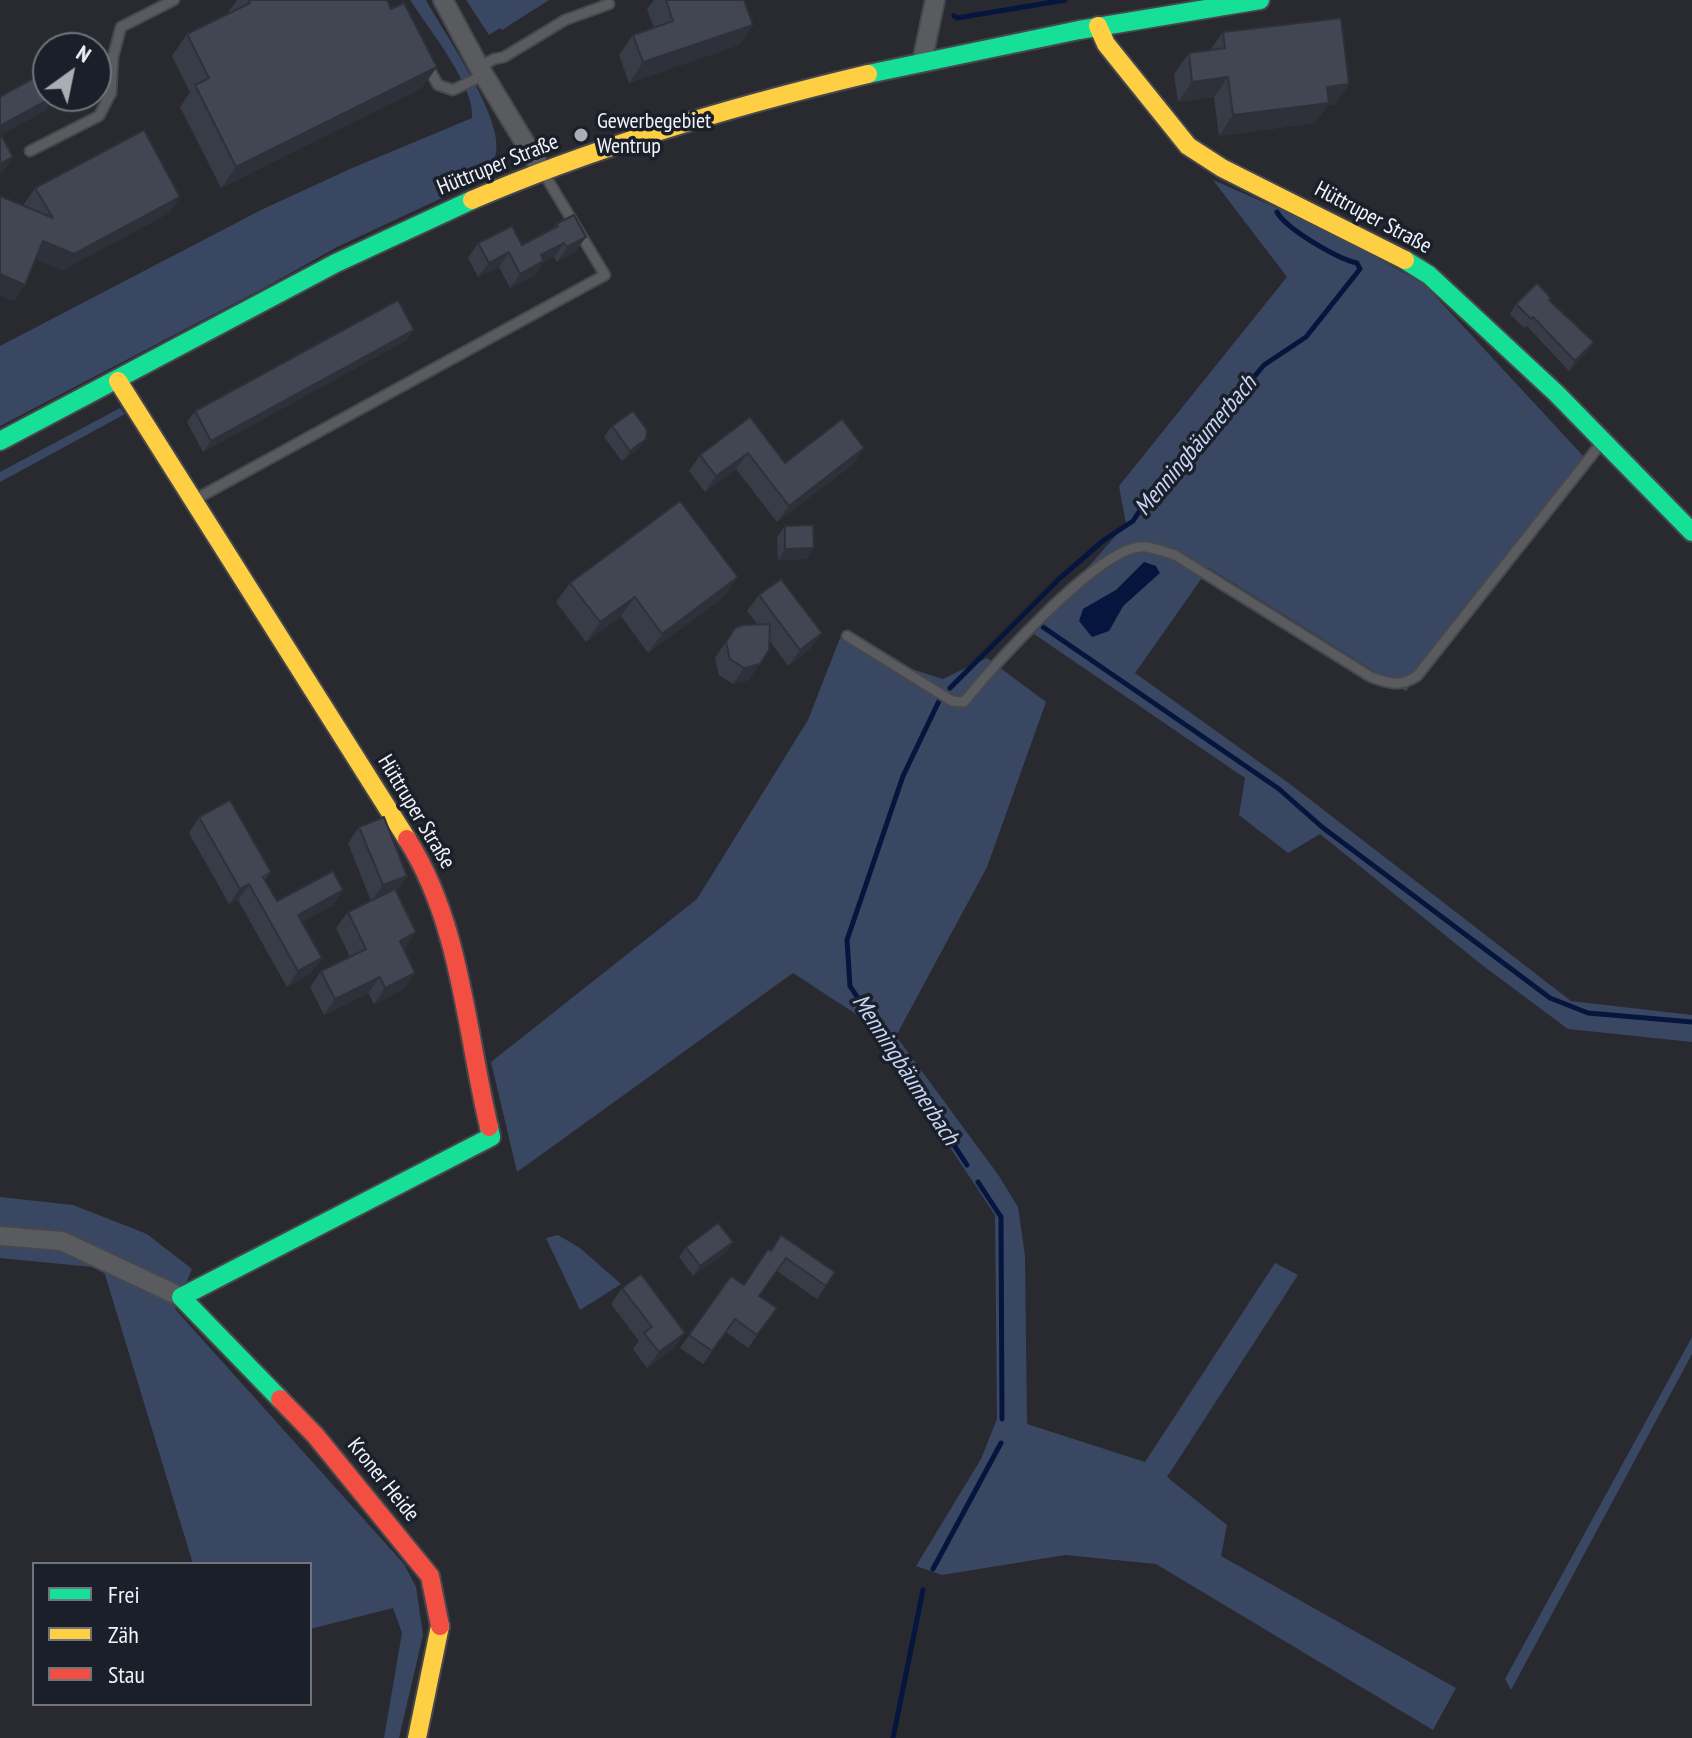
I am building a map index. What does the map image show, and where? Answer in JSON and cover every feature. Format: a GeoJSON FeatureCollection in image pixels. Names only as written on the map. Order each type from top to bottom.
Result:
{"type":"FeatureCollection","features":[{"type":"Feature","properties":{"kind":"street"},"geometry":{"type":"LineString","coordinates":[[443,0],[481,71],[542,171]]}},
{"type":"Feature","properties":{"kind":"street"},"geometry":{"type":"LineString","coordinates":[[922,62],[935,0]]}},
{"type":"Feature","properties":{"kind":"street","name":"Hüttruper Straße"},"geometry":{"type":"LineString","coordinates":[[0,441],[323,270],[433,217],[542,171],[662,128],[922,62],[1098,26],[1260,0]]}},
{"type":"Feature","properties":{"kind":"street","name":"Hüttruper Straße"},"geometry":{"type":"LineString","coordinates":[[1098,26],[1106,44],[1188,146],[1222,168],[1402,258],[1429,275],[1557,394],[1692,532]]}},
{"type":"Feature","properties":{"kind":"street","name":"Hüttruper Straße"},"geometry":{"type":"LineString","coordinates":[[118,381],[423,864],[439,900],[448,933],[476,1079],[491,1137],[181,1297]]}},
{"type":"Feature","properties":{"kind":"street","name":"Kroner Heide"},"geometry":{"type":"LineString","coordinates":[[0,1236],[62,1241],[181,1297],[315,1435],[430,1576],[440,1624],[417,1738]]}},
{"type":"Feature","properties":{"kind":"lane"},"geometry":{"type":"LineString","coordinates":[[30,151],[99,116],[111,93],[113,57],[121,27],[174,0]]}},
{"type":"Feature","properties":{"kind":"lane"},"geometry":{"type":"LineString","coordinates":[[419,51],[438,85],[453,90],[494,59],[504,57],[565,20],[609,4]]}},
{"type":"Feature","properties":{"kind":"lane"},"geometry":{"type":"LineString","coordinates":[[194,500],[605,275],[542,171]]}},
{"type":"Feature","properties":{"kind":"lane"},"geometry":{"type":"LineString","coordinates":[[847,636],[952,701],[964,702],[1072,588],[1117,554],[1141,546],[1175,555],[1371,677],[1391,685],[1404,684],[1417,676],[1603,441]]}},
{"type":"Feature","properties":{"kind":"shaded area"},"geometry":{"type":"Polygon","coordinates":[[[410,0],[426,0],[483,101],[496,142],[495,157],[485,172],[459,190],[337,247],[0,426],[0,346],[261,210],[472,118],[471,105],[459,74],[410,0]]]}},
{"type":"Feature","properties":{"kind":"shaded area"},"geometry":{"type":"Polygon","coordinates":[[[466,0],[549,0],[489,35],[466,0]]]}},
{"type":"Feature","properties":{"kind":"shaded area"},"geometry":{"type":"Polygon","coordinates":[[[1213,180],[1325,229],[1424,284],[1585,458],[1406,691],[1209,568],[1135,673],[1290,784],[1571,1001],[1692,1015],[1692,1042],[1568,1029],[1482,965],[1320,834],[1288,853],[1239,815],[1245,778],[1031,632],[1126,524],[1119,486],[1287,277],[1213,180]],[[1159,573],[1116,590],[1083,609],[1109,631],[1123,606],[1159,573]]]}},
{"type":"Feature","properties":{"kind":"shaded area"},"geometry":{"type":"Polygon","coordinates":[[[120,408],[125,414],[0,482],[0,472],[120,408]]]}},
{"type":"Feature","properties":{"kind":"shaded area"},"geometry":{"type":"Polygon","coordinates":[[[840,638],[908,668],[943,679],[987,658],[1046,702],[987,867],[896,1036],[999,1176],[1018,1207],[1025,1256],[1027,1424],[1145,1462],[1275,1263],[1298,1275],[1167,1477],[1227,1525],[1221,1556],[1456,1688],[1433,1730],[1156,1564],[1065,1555],[942,1575],[916,1566],[981,1459],[997,1419],[995,1215],[865,1020],[793,973],[517,1172],[491,1062],[697,899],[808,720],[840,638]]]}},
{"type":"Feature","properties":{"kind":"shaded area"},"geometry":{"type":"Polygon","coordinates":[[[0,1197],[73,1205],[147,1234],[192,1269],[175,1309],[404,1564],[416,1587],[423,1635],[399,1738],[384,1738],[402,1633],[393,1608],[312,1628],[312,1562],[192,1562],[103,1268],[0,1258],[0,1197]]]}},
{"type":"Feature","properties":{"kind":"shaded area"},"geometry":{"type":"Polygon","coordinates":[[[558,1235],[580,1248],[621,1284],[580,1310],[546,1238],[558,1235]]]}},
{"type":"Feature","properties":{"kind":"shaded area"},"geometry":{"type":"Polygon","coordinates":[[[1692,1337],[1692,1354],[1511,1690],[1505,1679],[1692,1337]]]}},
{"type":"Feature","properties":{"kind":"water"},"geometry":{"type":"Polygon","coordinates":[[[1144,562],[1156,566],[1160,573],[1123,606],[1109,631],[1092,637],[1079,621],[1083,609],[1116,590],[1144,562]]]}},
{"type":"Feature","properties":{"kind":"building"},"geometry":{"type":"Polygon","coordinates":[[[249,0],[387,0],[391,9],[404,3],[437,67],[236,167],[195,85],[209,78],[187,34],[250,3],[249,0]]]}},
{"type":"Feature","properties":{"kind":"building"},"geometry":{"type":"Polygon","coordinates":[[[666,0],[744,0],[753,25],[643,62],[633,35],[673,21],[666,0]]]}},
{"type":"Feature","properties":{"kind":"building"},"geometry":{"type":"Polygon","coordinates":[[[1341,18],[1349,84],[1327,87],[1329,103],[1233,115],[1228,77],[1192,82],[1189,53],[1225,48],[1223,32],[1341,18]]]}},
{"type":"Feature","properties":{"kind":"building"},"geometry":{"type":"Polygon","coordinates":[[[32,79],[32,109],[0,126],[0,97],[32,79]]]}},
{"type":"Feature","properties":{"kind":"building"},"geometry":{"type":"Polygon","coordinates":[[[144,130],[180,197],[74,254],[43,241],[25,285],[0,274],[0,196],[53,218],[35,188],[144,130]]]}},
{"type":"Feature","properties":{"kind":"building"},"geometry":{"type":"Polygon","coordinates":[[[0,133],[13,157],[0,164],[0,133]]]}},
{"type":"Feature","properties":{"kind":"building"},"geometry":{"type":"Polygon","coordinates":[[[574,215],[586,237],[567,247],[564,243],[541,255],[544,261],[520,274],[509,252],[489,263],[478,243],[512,226],[522,245],[574,215]]]}},
{"type":"Feature","properties":{"kind":"building"},"geometry":{"type":"Polygon","coordinates":[[[1537,283],[1551,298],[1549,300],[1594,342],[1575,361],[1533,317],[1531,319],[1516,304],[1537,283]]]}},
{"type":"Feature","properties":{"kind":"building"},"geometry":{"type":"Polygon","coordinates":[[[398,300],[414,330],[211,441],[195,411],[398,300]]]}},
{"type":"Feature","properties":{"kind":"building"},"geometry":{"type":"Polygon","coordinates":[[[633,411],[647,430],[646,439],[630,451],[612,426],[633,411]]]}},
{"type":"Feature","properties":{"kind":"building"},"geometry":{"type":"Polygon","coordinates":[[[750,417],[785,463],[842,419],[864,448],[789,506],[748,453],[716,476],[700,455],[750,417]]]}},
{"type":"Feature","properties":{"kind":"building"},"geometry":{"type":"Polygon","coordinates":[[[680,501],[738,577],[662,634],[635,597],[600,622],[570,583],[680,501]]]}},
{"type":"Feature","properties":{"kind":"building"},"geometry":{"type":"Polygon","coordinates":[[[813,525],[814,548],[785,549],[785,526],[813,525]]]}},
{"type":"Feature","properties":{"kind":"building"},"geometry":{"type":"Polygon","coordinates":[[[781,579],[822,633],[800,650],[759,595],[781,579]]]}},
{"type":"Feature","properties":{"kind":"building"},"geometry":{"type":"Polygon","coordinates":[[[770,624],[769,650],[760,664],[744,668],[730,659],[726,642],[735,628],[770,624]]]}},
{"type":"Feature","properties":{"kind":"building"},"geometry":{"type":"Polygon","coordinates":[[[230,800],[271,872],[263,877],[277,901],[333,871],[343,890],[298,915],[322,958],[298,971],[249,884],[240,889],[199,817],[230,800]]]}},
{"type":"Feature","properties":{"kind":"building"},"geometry":{"type":"Polygon","coordinates":[[[384,817],[407,876],[383,885],[359,827],[384,817]]]}},
{"type":"Feature","properties":{"kind":"building"},"geometry":{"type":"Polygon","coordinates":[[[395,889],[416,932],[400,941],[415,973],[385,988],[380,977],[335,999],[321,971],[366,949],[348,912],[395,889]]]}},
{"type":"Feature","properties":{"kind":"building"},"geometry":{"type":"Polygon","coordinates":[[[718,1223],[733,1242],[700,1266],[686,1247],[718,1223]]]}},
{"type":"Feature","properties":{"kind":"building"},"geometry":{"type":"Polygon","coordinates":[[[781,1235],[835,1272],[826,1286],[786,1258],[759,1296],[777,1308],[757,1335],[735,1319],[712,1351],[689,1335],[731,1276],[744,1285],[781,1235]]]}},
{"type":"Feature","properties":{"kind":"building"},"geometry":{"type":"Polygon","coordinates":[[[641,1274],[685,1333],[659,1352],[644,1333],[652,1327],[622,1288],[641,1274]]]}},
{"type":"Feature","properties":{"kind":"waterway"},"geometry":{"type":"LineString","coordinates":[[954,16],[957,18],[1065,0]]}},
{"type":"Feature","properties":{"kind":"waterway","name":"Menningbäumerbach"},"geometry":{"type":"LineString","coordinates":[[950,688],[1059,579],[1104,540],[1133,521],[1178,460],[1193,450],[1264,365],[1306,337],[1360,269],[1357,263],[1301,235],[1277,212]]}},
{"type":"Feature","properties":{"kind":"waterway"},"geometry":{"type":"LineString","coordinates":[[1043,627],[1279,789],[1322,827],[1550,998],[1588,1013],[1692,1022]]}},
{"type":"Feature","properties":{"kind":"waterway","name":"Menningbäumerbach"},"geometry":{"type":"LineString","coordinates":[[939,701],[903,776],[847,940],[850,986],[967,1165]]}},
{"type":"Feature","properties":{"kind":"waterway","name":"Menningbäumerbach"},"geometry":{"type":"LineString","coordinates":[[978,1182],[1001,1217],[1002,1419]]}},
{"type":"Feature","properties":{"kind":"waterway","name":"Menningbäumerbach"},"geometry":{"type":"LineString","coordinates":[[933,1569],[1001,1443]]}},
{"type":"Feature","properties":{"kind":"waterway","name":"Menningbäumerbach"},"geometry":{"type":"LineString","coordinates":[[893,1738],[923,1590]]}},
{"type":"Feature","properties":{"kind":"traffic: fast"},"geometry":{"type":"LineString","coordinates":[[868,74],[1079,30],[1260,0]]}},
{"type":"Feature","properties":{"kind":"traffic: fast"},"geometry":{"type":"LineString","coordinates":[[0,441],[336,263],[472,200]]}},
{"type":"Feature","properties":{"kind":"traffic: fast"},"geometry":{"type":"LineString","coordinates":[[1405,260],[1429,275],[1557,394],[1692,532]]}},
{"type":"Feature","properties":{"kind":"traffic: fast"},"geometry":{"type":"LineString","coordinates":[[280,1399],[181,1297],[491,1137],[489,1127]]}},
{"type":"Feature","properties":{"kind":"traffic: slow"},"geometry":{"type":"LineString","coordinates":[[1098,26],[1106,44],[1188,146],[1222,168],[1405,260]]}},
{"type":"Feature","properties":{"kind":"traffic: slow"},"geometry":{"type":"LineString","coordinates":[[472,200],[667,128],[868,74]]}},
{"type":"Feature","properties":{"kind":"traffic: slow"},"geometry":{"type":"LineString","coordinates":[[118,381],[407,839]]}},
{"type":"Feature","properties":{"kind":"traffic: slow"},"geometry":{"type":"LineString","coordinates":[[417,1738],[440,1626]]}},
{"type":"Feature","properties":{"kind":"traffic: jam"},"geometry":{"type":"LineString","coordinates":[[407,839],[425,872],[451,942],[489,1127]]}},
{"type":"Feature","properties":{"kind":"traffic: jam"},"geometry":{"type":"LineString","coordinates":[[280,1399],[315,1435],[430,1576],[440,1626]]}},
{"type":"Feature","properties":{"kind":"place","name":"Gewerbegebiet Wentrup"},"geometry":{"type":"Point","coordinates":[581,135]}}]}
